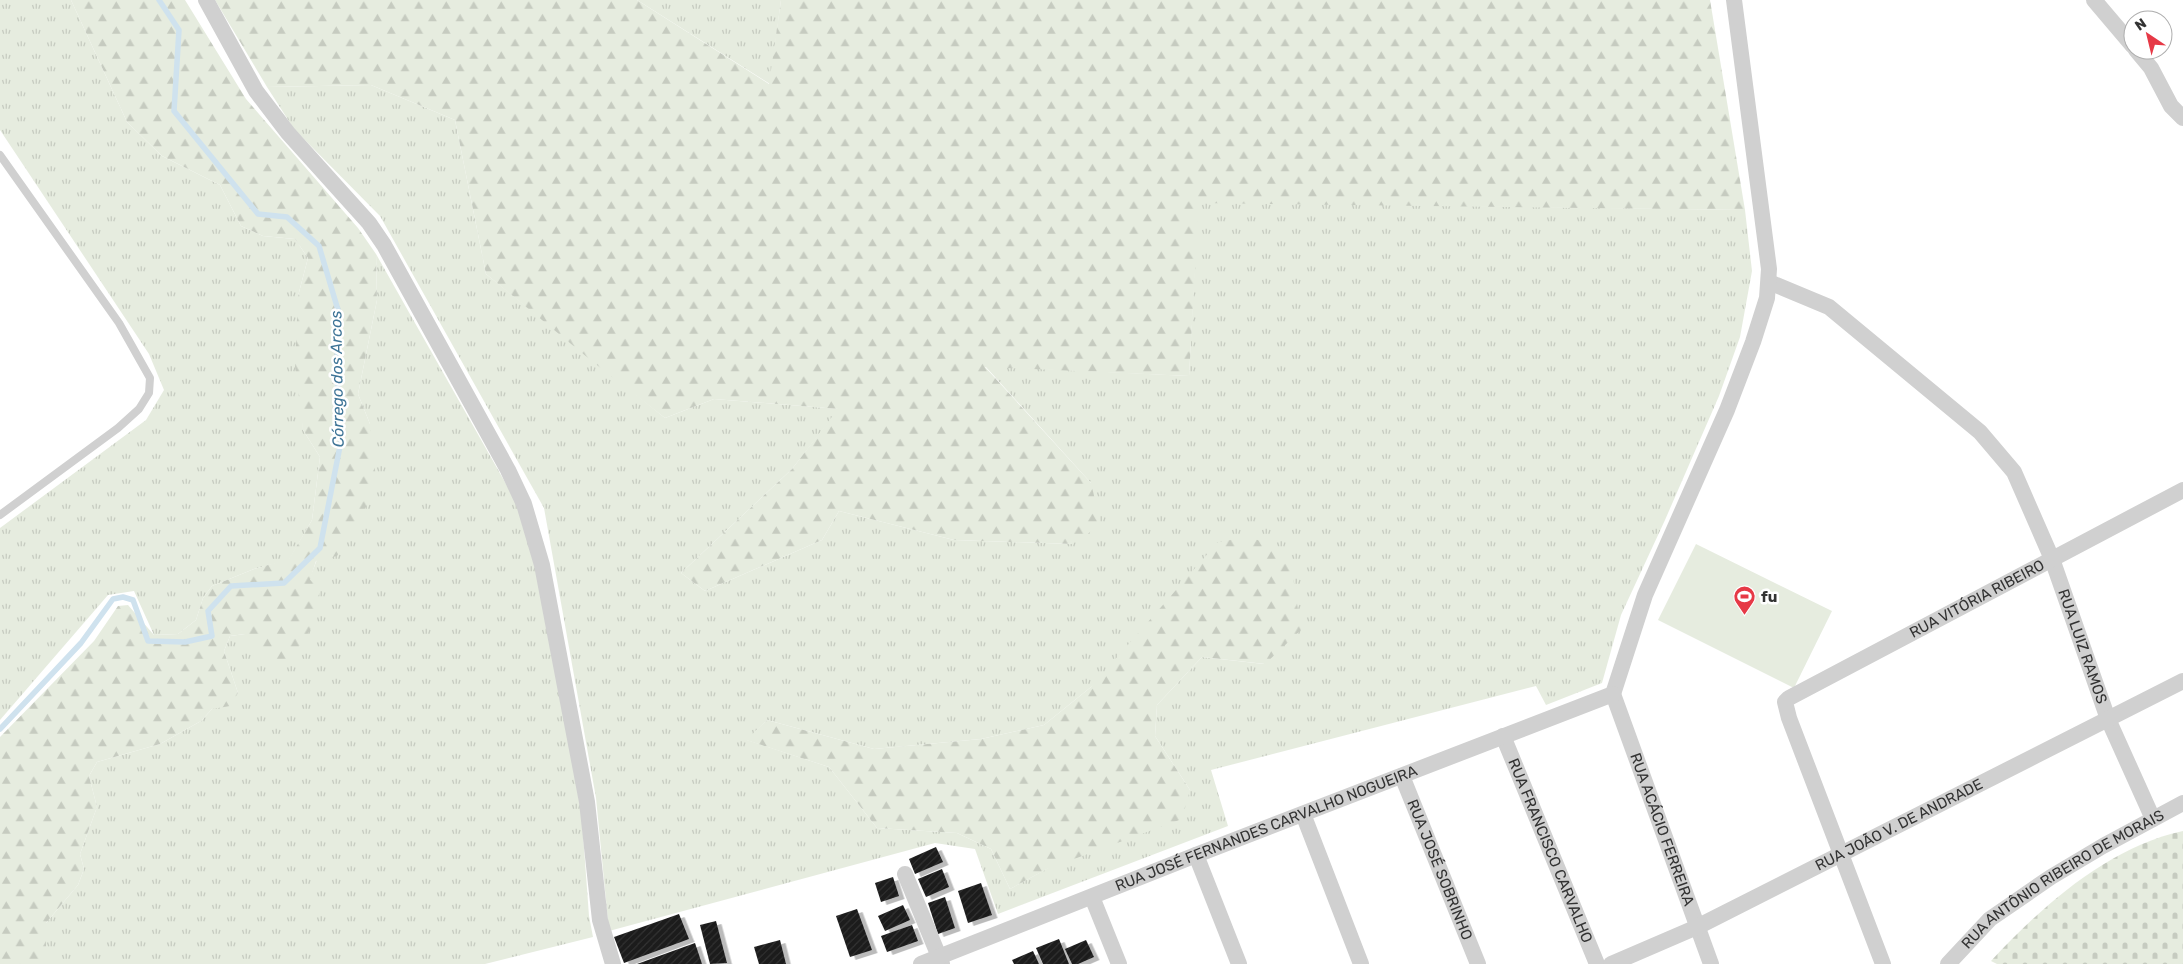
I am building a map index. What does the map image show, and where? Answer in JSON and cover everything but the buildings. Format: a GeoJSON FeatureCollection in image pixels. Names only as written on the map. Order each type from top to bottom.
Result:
{"type":"FeatureCollection","features":[{"type":"Feature","properties":{"kind":"street"},"geometry":{"type":"LineString","coordinates":[[206,0],[256,91],[288,133],[369,223],[384,245],[508,470],[524,504],[534,532],[544,575],[587,802],[600,920],[613,964]]}},
{"type":"Feature","properties":{"kind":"street"},"geometry":{"type":"LineString","coordinates":[[1613,694],[1645,595],[1727,410],[1763,312],[1769,282],[1734,0]]}},
{"type":"Feature","properties":{"kind":"street"},"geometry":{"type":"LineString","coordinates":[[2094,0],[2123,34]]}},
{"type":"Feature","properties":{"kind":"street"},"geometry":{"type":"LineString","coordinates":[[2144,60],[2151,68],[2171,106],[2183,118]]}},
{"type":"Feature","properties":{"kind":"street","name":"RUA LUIZ RAMOS"},"geometry":{"type":"LineString","coordinates":[[1769,282],[1829,307],[1980,432],[2014,472],[2052,559],[2108,719],[2153,819]]}},
{"type":"Feature","properties":{"kind":"street","name":"RUA VITÓRIA RIBEIRO"},"geometry":{"type":"LineString","coordinates":[[1841,854],[1789,718],[1785,702],[1789,698],[2183,490]]}},
{"type":"Feature","properties":{"kind":"street","name":"RUA JOÃO V. DE ANDRADE"},"geometry":{"type":"LineString","coordinates":[[1611,964],[1697,927],[2183,680]]}},
{"type":"Feature","properties":{"kind":"street","name":"RUA JOSÉ FERNANDES CARVALHO NOGUEIRA"},"geometry":{"type":"LineString","coordinates":[[921,964],[941,961],[1196,855],[1613,694]]}},
{"type":"Feature","properties":{"kind":"street","name":"RUA ACÁCIO FERREIRA"},"geometry":{"type":"LineString","coordinates":[[1613,694],[1711,964]]}},
{"type":"Feature","properties":{"kind":"street","name":"RUA FRANCISCO CARVALHO"},"geometry":{"type":"LineString","coordinates":[[1503,736],[1597,964]]}},
{"type":"Feature","properties":{"kind":"street","name":"RUA JOSÉ SOBRINHO"},"geometry":{"type":"LineString","coordinates":[[1402,776],[1478,964]]}},
{"type":"Feature","properties":{"kind":"street","name":"RUA ANTÔNIO RIBEIRO DE MORAIS"},"geometry":{"type":"LineString","coordinates":[[1948,964],[1990,919],[2051,877],[2183,803]]}},
{"type":"Feature","properties":{"kind":"street"},"geometry":{"type":"LineString","coordinates":[[1303,814],[1361,964]]}},
{"type":"Feature","properties":{"kind":"street"},"geometry":{"type":"LineString","coordinates":[[1841,854],[1883,964]]}},
{"type":"Feature","properties":{"kind":"street"},"geometry":{"type":"LineString","coordinates":[[1196,855],[1239,964]]}},
{"type":"Feature","properties":{"kind":"street"},"geometry":{"type":"LineString","coordinates":[[905,874],[941,961]]}},
{"type":"Feature","properties":{"kind":"street"},"geometry":{"type":"LineString","coordinates":[[1092,897],[1119,964]]}},
{"type":"Feature","properties":{"kind":"lane"},"geometry":{"type":"LineString","coordinates":[[0,155],[119,323],[150,378],[149,394],[140,409],[118,428],[0,515]]}},
{"type":"Feature","properties":{"kind":"green space"},"geometry":{"type":"Polygon","coordinates":[[[0,0],[71,0],[127,122],[162,156],[220,185],[241,226],[263,236],[295,239],[308,258],[298,296],[303,430],[320,457],[312,520],[289,560],[254,569],[212,586],[203,598],[196,620],[178,634],[154,635],[134,591],[108,595],[0,720],[0,528],[146,420],[164,390],[149,354],[0,130],[0,0]]]}},
{"type":"Feature","properties":{"kind":"green space"},"geometry":{"type":"Polygon","coordinates":[[[71,0],[185,0],[246,99],[358,228],[376,254],[377,300],[358,394],[370,424],[377,488],[337,556],[316,561],[310,580],[320,587],[317,620],[290,660],[276,668],[245,634],[230,636],[224,651],[238,693],[230,706],[212,709],[201,721],[160,744],[97,762],[89,776],[97,807],[80,854],[84,869],[78,885],[46,923],[46,964],[0,964],[0,737],[94,641],[118,606],[128,605],[154,635],[178,634],[196,620],[203,598],[212,586],[254,569],[289,559],[312,520],[320,457],[303,430],[295,366],[298,296],[308,258],[295,239],[263,236],[241,226],[220,185],[162,156],[127,122],[71,0]]]}},
{"type":"Feature","properties":{"kind":"green space"},"geometry":{"type":"Polygon","coordinates":[[[215,0],[637,0],[769,84],[781,0],[1710,0],[1745,210],[1199,203],[1189,376],[985,367],[1091,483],[1101,525],[1072,544],[954,540],[839,511],[822,540],[705,591],[681,573],[792,469],[838,409],[714,399],[665,418],[486,274],[455,120],[371,85],[267,87],[215,0]]]}},
{"type":"Feature","properties":{"kind":"green space"},"geometry":{"type":"Polygon","coordinates":[[[637,0],[781,0],[770,84],[637,0]]]}},
{"type":"Feature","properties":{"kind":"green space"},"geometry":{"type":"Polygon","coordinates":[[[371,85],[455,120],[486,274],[665,418],[714,399],[839,409],[792,469],[681,573],[705,591],[822,540],[839,511],[954,540],[1071,544],[1091,483],[985,366],[1189,376],[1198,202],[1745,210],[1752,271],[1740,337],[1719,396],[1621,615],[1602,683],[1546,705],[1536,686],[1211,770],[1228,826],[998,914],[975,849],[935,843],[609,931],[596,798],[544,508],[380,216],[294,129],[267,87],[371,85]],[[1289,550],[1091,687],[1044,725],[981,739],[874,749],[767,720],[747,740],[829,767],[877,828],[957,833],[991,849],[1010,889],[1190,790],[1155,736],[1157,705],[1202,657],[1264,664],[1289,550]]]}},
{"type":"Feature","properties":{"kind":"green space"},"geometry":{"type":"Polygon","coordinates":[[[376,254],[519,507],[530,538],[581,807],[589,916],[593,937],[485,964],[46,964],[46,923],[78,885],[84,869],[80,854],[97,807],[89,776],[97,762],[160,744],[201,721],[212,709],[238,693],[224,651],[230,636],[245,634],[309,580],[370,424],[358,394],[377,300],[376,254]]]}},
{"type":"Feature","properties":{"kind":"green space"},"geometry":{"type":"Polygon","coordinates":[[[1248,537],[1289,550],[1301,630],[1265,664],[1202,657],[1157,705],[1155,736],[1190,790],[1182,819],[1047,869],[1010,889],[991,849],[957,833],[877,828],[829,767],[746,740],[767,720],[874,749],[981,739],[1044,725],[1091,687],[1218,542],[1248,537]]]}},
{"type":"Feature","properties":{"kind":"green space","name":"fu"},"geometry":{"type":"Polygon","coordinates":[[[1696,544],[1832,611],[1794,688],[1658,620],[1696,544]]]}},
{"type":"Feature","properties":{"kind":"green space"},"geometry":{"type":"Polygon","coordinates":[[[2183,831],[2183,964],[1997,964],[1991,961],[2032,920],[2078,881],[2129,850],[2155,839],[2183,831]]]}},
{"type":"Feature","properties":{"kind":"waterway","name":"Córrego dos Arcos"},"geometry":{"type":"LineString","coordinates":[[0,729],[81,643],[113,599],[123,597],[133,600],[148,641],[185,642],[212,636],[208,611],[231,586],[284,583],[320,548],[341,441],[337,373],[338,310],[319,246],[287,217],[258,214],[174,111],[179,30],[159,0]]}},
{"type":"Feature","properties":{"kind":"place","name":"fu"},"geometry":{"type":"Point","coordinates":[1745,616]}}]}
